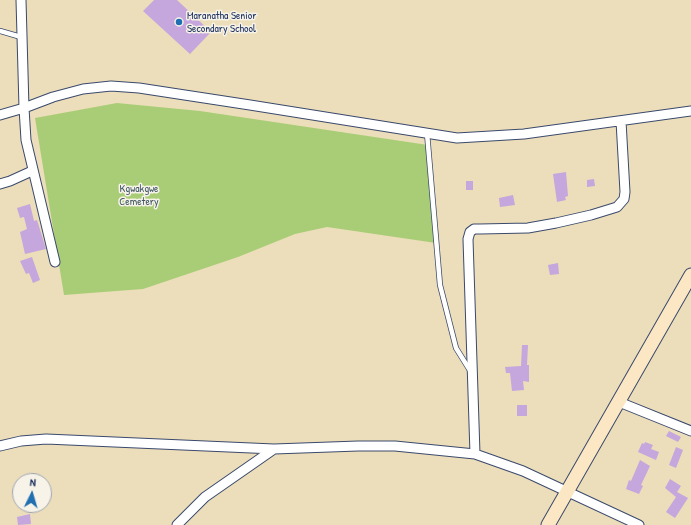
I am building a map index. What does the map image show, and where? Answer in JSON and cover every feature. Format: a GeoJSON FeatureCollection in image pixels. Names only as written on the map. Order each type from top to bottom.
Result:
{"type":"FeatureCollection","features":[{"type":"Feature","properties":{"kind":"street"},"geometry":{"type":"LineString","coordinates":[[21,0],[21,37],[26,140],[32,171],[55,262]]}},
{"type":"Feature","properties":{"kind":"street"},"geometry":{"type":"LineString","coordinates":[[0,114],[24,108],[52,97],[83,89],[111,86],[139,88],[457,138],[516,134],[691,111]]}},
{"type":"Feature","properties":{"kind":"street"},"geometry":{"type":"LineString","coordinates":[[475,454],[468,239],[470,232],[474,229],[480,228],[528,228],[556,224],[617,207],[624,199],[625,192],[621,121]]}},
{"type":"Feature","properties":{"kind":"street"},"geometry":{"type":"LineString","coordinates":[[0,184],[32,171]]}},
{"type":"Feature","properties":{"kind":"street"},"geometry":{"type":"LineString","coordinates":[[548,525],[691,275]]}},
{"type":"Feature","properties":{"kind":"street"},"geometry":{"type":"LineString","coordinates":[[619,402],[691,431]]}},
{"type":"Feature","properties":{"kind":"street"},"geometry":{"type":"LineString","coordinates":[[0,446],[21,441],[46,439],[274,449],[395,446],[475,454],[524,471],[638,525]]}},
{"type":"Feature","properties":{"kind":"street"},"geometry":{"type":"LineString","coordinates":[[177,525],[205,497],[274,449]]}},
{"type":"Feature","properties":{"kind":"lane"},"geometry":{"type":"LineString","coordinates":[[0,31],[21,37]]}},
{"type":"Feature","properties":{"kind":"lane"},"geometry":{"type":"LineString","coordinates":[[427,133],[440,285],[456,348],[473,375]]}},
{"type":"Feature","properties":{"kind":"green space","name":"Kgwakgwe Cemetery"},"geometry":{"type":"Polygon","coordinates":[[[117,103],[200,111],[428,145],[436,243],[327,227],[295,234],[238,257],[143,289],[64,295],[35,118],[117,103]]]}},
{"type":"Feature","properties":{"kind":"building"},"geometry":{"type":"Polygon","coordinates":[[[154,0],[177,0],[211,32],[190,54],[143,11],[154,0]]]}},
{"type":"Feature","properties":{"kind":"building"},"geometry":{"type":"Polygon","coordinates":[[[566,172],[568,196],[565,197],[566,200],[557,202],[553,174],[566,172]]]}},
{"type":"Feature","properties":{"kind":"building"},"geometry":{"type":"Polygon","coordinates":[[[594,179],[595,186],[587,187],[587,180],[594,179]]]}},
{"type":"Feature","properties":{"kind":"building"},"geometry":{"type":"Polygon","coordinates":[[[466,181],[473,181],[473,190],[466,190],[466,181]]]}},
{"type":"Feature","properties":{"kind":"building"},"geometry":{"type":"Polygon","coordinates":[[[513,195],[515,205],[500,207],[499,198],[513,195]]]}},
{"type":"Feature","properties":{"kind":"building"},"geometry":{"type":"Polygon","coordinates":[[[30,204],[34,221],[37,220],[46,249],[25,254],[20,232],[27,229],[24,217],[20,218],[17,208],[30,204]]]}},
{"type":"Feature","properties":{"kind":"building"},"geometry":{"type":"Polygon","coordinates":[[[32,257],[40,280],[33,283],[29,273],[26,274],[20,261],[32,257]]]}},
{"type":"Feature","properties":{"kind":"building"},"geometry":{"type":"Polygon","coordinates":[[[558,263],[559,274],[550,275],[548,265],[558,263]]]}},
{"type":"Feature","properties":{"kind":"building"},"geometry":{"type":"Polygon","coordinates":[[[522,345],[528,345],[527,365],[529,365],[529,382],[523,381],[524,390],[512,391],[510,373],[506,373],[505,367],[521,366],[522,345]]]}},
{"type":"Feature","properties":{"kind":"building"},"geometry":{"type":"Polygon","coordinates":[[[517,405],[527,405],[527,416],[517,416],[517,405]]]}},
{"type":"Feature","properties":{"kind":"building"},"geometry":{"type":"Polygon","coordinates":[[[669,431],[681,437],[678,442],[666,436],[669,431]]]}},
{"type":"Feature","properties":{"kind":"building"},"geometry":{"type":"Polygon","coordinates":[[[645,442],[653,445],[651,449],[659,452],[656,460],[638,452],[642,443],[644,444],[645,442]]]}},
{"type":"Feature","properties":{"kind":"building"},"geometry":{"type":"Polygon","coordinates":[[[676,447],[683,450],[676,468],[669,465],[676,447]]]}},
{"type":"Feature","properties":{"kind":"building"},"geometry":{"type":"Polygon","coordinates":[[[640,460],[650,466],[641,485],[643,486],[639,494],[626,489],[629,480],[631,481],[640,460]]]}},
{"type":"Feature","properties":{"kind":"building"},"geometry":{"type":"Polygon","coordinates":[[[670,479],[681,486],[677,492],[688,498],[675,518],[666,512],[676,497],[665,488],[670,479]]]}},
{"type":"Feature","properties":{"kind":"building"},"geometry":{"type":"Polygon","coordinates":[[[30,514],[31,524],[18,525],[17,517],[30,514]]]}},
{"type":"Feature","properties":{"kind":"place","name":"Maranatha Senior Secondary School"},"geometry":{"type":"Point","coordinates":[179,22]}}]}
